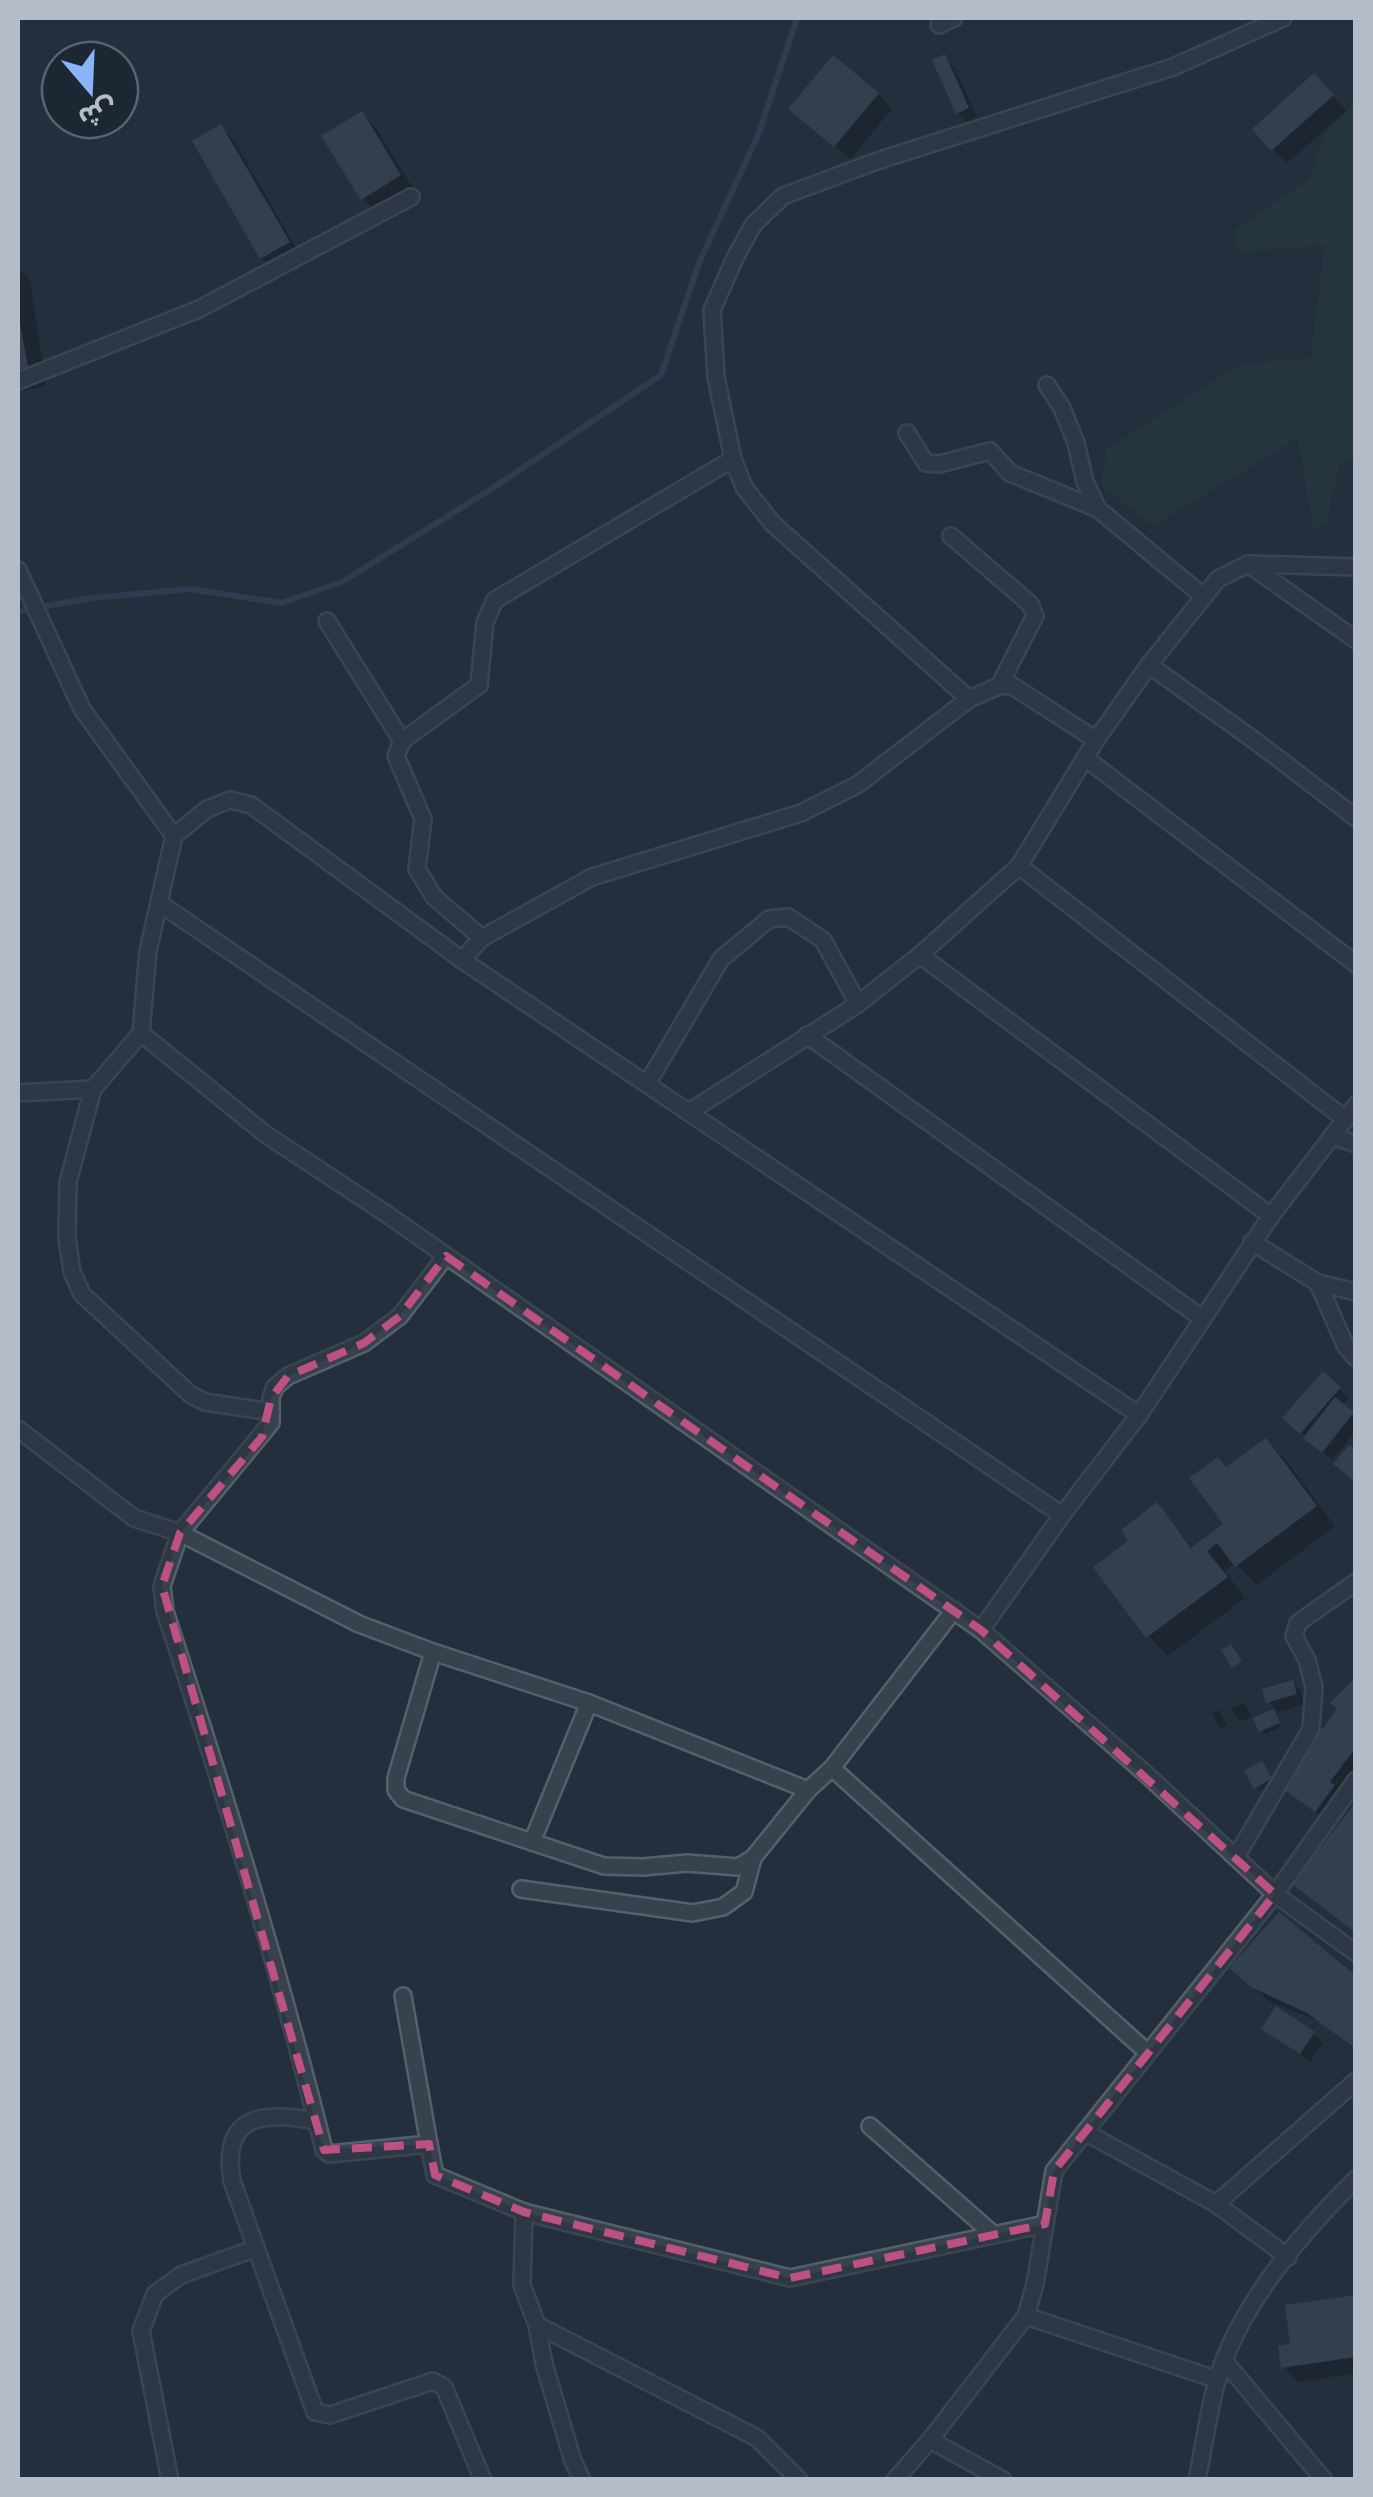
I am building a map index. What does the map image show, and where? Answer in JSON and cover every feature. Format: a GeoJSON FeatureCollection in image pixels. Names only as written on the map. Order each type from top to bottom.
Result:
{"type":"FeatureCollection","features":[{"type":"Feature","properties":{"kind":"street"},"geometry":{"type":"LineString","coordinates":[[969,699],[772,522],[744,488],[733,459],[716,377],[712,310],[752,225],[783,196],[876,161],[1173,67],[1274,19]]}},
{"type":"Feature","properties":{"kind":"street"},"geometry":{"type":"LineString","coordinates":[[18,381],[200,309],[412,197]]}},
{"type":"Feature","properties":{"kind":"street"},"geometry":{"type":"LineString","coordinates":[[1048,386],[1062,408],[1085,482],[1098,508]]}},
{"type":"Feature","properties":{"kind":"street"},"geometry":{"type":"LineString","coordinates":[[907,433],[926,463],[939,464],[990,451],[1010,473],[1098,508],[1204,597]]}},
{"type":"Feature","properties":{"kind":"street"},"geometry":{"type":"LineString","coordinates":[[482,938],[434,898],[417,868],[423,819],[396,756],[402,741],[480,685],[486,622],[495,600],[733,459]]}},
{"type":"Feature","properties":{"kind":"street"},"geometry":{"type":"LineString","coordinates":[[951,536],[1030,604],[1035,616],[998,686]]}},
{"type":"Feature","properties":{"kind":"street"},"geometry":{"type":"LineString","coordinates":[[1248,564],[1356,640]]}},
{"type":"Feature","properties":{"kind":"street"},"geometry":{"type":"LineString","coordinates":[[689,1112],[858,1004],[920,955],[1019,866],[1096,740],[1149,665],[1218,579],[1248,564],[1356,566]]}},
{"type":"Feature","properties":{"kind":"street"},"geometry":{"type":"LineString","coordinates":[[18,570],[82,708],[174,836]]}},
{"type":"Feature","properties":{"kind":"street"},"geometry":{"type":"LineString","coordinates":[[327,621],[402,741]]}},
{"type":"Feature","properties":{"kind":"street"},"geometry":{"type":"LineString","coordinates":[[1149,665],[1356,818]]}},
{"type":"Feature","properties":{"kind":"street"},"geometry":{"type":"LineString","coordinates":[[462,960],[482,938],[592,876],[801,813],[857,785],[969,699],[998,686],[1011,685],[1096,740]]}},
{"type":"Feature","properties":{"kind":"street"},"geometry":{"type":"LineString","coordinates":[[1085,758],[1356,964]]}},
{"type":"Feature","properties":{"kind":"street"},"geometry":{"type":"LineString","coordinates":[[272,1412],[206,1402],[192,1395],[82,1294],[72,1272],[66,1238],[68,1182],[93,1089],[141,1033],[148,952],[174,836],[206,809],[230,800],[251,805],[462,960],[1139,1414]]}},
{"type":"Feature","properties":{"kind":"street"},"geometry":{"type":"LineString","coordinates":[[1019,866],[1345,1120]]}},
{"type":"Feature","properties":{"kind":"street"},"geometry":{"type":"LineString","coordinates":[[158,903],[1062,1515]]}},
{"type":"Feature","properties":{"kind":"street"},"geometry":{"type":"LineString","coordinates":[[646,1084],[721,958],[769,919],[788,917],[823,940],[858,1004]]}},
{"type":"Feature","properties":{"kind":"street"},"geometry":{"type":"LineString","coordinates":[[920,955],[1270,1216]]}},
{"type":"Feature","properties":{"kind":"street"},"geometry":{"type":"LineString","coordinates":[[141,1033],[265,1134],[954,1610],[1146,1774],[1275,1894],[1356,1953]]}},
{"type":"Feature","properties":{"kind":"street"},"geometry":{"type":"LineString","coordinates":[[807,1035],[1202,1319]]}},
{"type":"Feature","properties":{"kind":"street"},"geometry":{"type":"LineString","coordinates":[[18,1093],[93,1089]]}},
{"type":"Feature","properties":{"kind":"street"},"geometry":{"type":"LineString","coordinates":[[980,1630],[1139,1414],[1270,1216],[1356,1105]]}},
{"type":"Feature","properties":{"kind":"street"},"geometry":{"type":"LineString","coordinates":[[1332,1136],[1356,1144]]}},
{"type":"Feature","properties":{"kind":"street"},"geometry":{"type":"LineString","coordinates":[[1252,1242],[1318,1283],[1356,1292]]}},
{"type":"Feature","properties":{"kind":"street"},"geometry":{"type":"LineString","coordinates":[[430,2144],[329,2154],[324,2150],[226,1799],[165,1611],[162,1586],[180,1533],[271,1424],[275,1387],[288,1376],[364,1343],[400,1316],[446,1256]]}},
{"type":"Feature","properties":{"kind":"street"},"geometry":{"type":"LineString","coordinates":[[1318,1283],[1346,1347],[1356,1358]]}},
{"type":"Feature","properties":{"kind":"street"},"geometry":{"type":"LineString","coordinates":[[18,1429],[134,1518],[180,1533],[359,1624],[589,1703],[808,1790]]}},
{"type":"Feature","properties":{"kind":"street"},"geometry":{"type":"LineString","coordinates":[[1236,1858],[1311,1729],[1314,1686],[1307,1660],[1294,1636],[1298,1622],[1356,1582]]}},
{"type":"Feature","properties":{"kind":"street"},"geometry":{"type":"LineString","coordinates":[[433,1652],[396,1778],[396,1790],[403,1798],[604,1866],[687,1863],[738,1867],[753,1858],[808,1790],[832,1768],[954,1610]]}},
{"type":"Feature","properties":{"kind":"street"},"geometry":{"type":"LineString","coordinates":[[532,1842],[589,1703]]}},
{"type":"Feature","properties":{"kind":"street"},"geometry":{"type":"LineString","coordinates":[[832,1768],[1148,2053]]}},
{"type":"Feature","properties":{"kind":"street"},"geometry":{"type":"LineString","coordinates":[[895,2480],[1026,2316],[1054,2170],[1275,1894],[1356,1780]]}},
{"type":"Feature","properties":{"kind":"street"},"geometry":{"type":"LineString","coordinates":[[521,1889],[693,1912],[724,1907],[744,1892],[753,1858]]}},
{"type":"Feature","properties":{"kind":"street"},"geometry":{"type":"LineString","coordinates":[[403,1996],[435,2175],[524,2212],[790,2278],[1045,2224]]}},
{"type":"Feature","properties":{"kind":"street"},"geometry":{"type":"LineString","coordinates":[[1216,2204],[1356,2080]]}},
{"type":"Feature","properties":{"kind":"street"},"geometry":{"type":"LineString","coordinates":[[316,2122],[266,2115],[248,2122],[232,2139],[228,2159],[232,2181],[315,2412],[330,2415],[433,2381],[444,2386],[483,2480]]}},
{"type":"Feature","properties":{"kind":"street"},"geometry":{"type":"LineString","coordinates":[[870,2126],[993,2234]]}},
{"type":"Feature","properties":{"kind":"street"},"geometry":{"type":"LineString","coordinates":[[1085,2132],[1216,2204],[1288,2257]]}},
{"type":"Feature","properties":{"kind":"street"},"geometry":{"type":"LineString","coordinates":[[1197,2480],[1218,2380],[1244,2313],[1330,2204],[1356,2179]]}},
{"type":"Feature","properties":{"kind":"street"},"geometry":{"type":"LineString","coordinates":[[524,2212],[522,2285],[537,2325],[544,2364],[573,2461],[582,2480]]}},
{"type":"Feature","properties":{"kind":"street"},"geometry":{"type":"LineString","coordinates":[[170,2480],[141,2331],[148,2312],[155,2294],[181,2275],[256,2248]]}},
{"type":"Feature","properties":{"kind":"street"},"geometry":{"type":"LineString","coordinates":[[1026,2316],[1218,2380]]}},
{"type":"Feature","properties":{"kind":"street"},"geometry":{"type":"LineString","coordinates":[[537,2325],[757,2438],[800,2480]]}},
{"type":"Feature","properties":{"kind":"street"},"geometry":{"type":"LineString","coordinates":[[1225,2362],[1324,2480]]}},
{"type":"Feature","properties":{"kind":"street"},"geometry":{"type":"LineString","coordinates":[[930,2440],[1003,2480]]}},
{"type":"Feature","properties":{"kind":"highlighted area"},"geometry":{"type":"Polygon","coordinates":[[[446,1256],[981,1630],[1275,1894],[1054,2171],[1045,2224],[790,2278],[524,2212],[435,2175],[429,2144],[324,2150],[162,1586],[180,1533],[262,1437],[271,1398],[288,1376],[364,1343],[400,1316],[446,1256]]]}},
{"type":"Feature","properties":{"kind":"green space"},"geometry":{"type":"Polygon","coordinates":[[[1355,101],[1355,461],[1341,460],[1326,524],[1313,528],[1298,438],[1153,526],[1101,485],[1106,449],[1241,364],[1311,358],[1325,245],[1237,252],[1235,230],[1308,180],[1325,135],[1355,101]]]}},
{"type":"Feature","properties":{"kind":"building"},"geometry":{"type":"Polygon","coordinates":[[[945,54],[969,108],[956,114],[932,60],[945,54]]]}},
{"type":"Feature","properties":{"kind":"building"},"geometry":{"type":"Polygon","coordinates":[[[833,55],[879,93],[834,147],[788,109],[833,55]]]}},
{"type":"Feature","properties":{"kind":"building"},"geometry":{"type":"Polygon","coordinates":[[[1314,73],[1334,95],[1271,151],[1252,129],[1314,73]]]}},
{"type":"Feature","properties":{"kind":"building"},"geometry":{"type":"Polygon","coordinates":[[[362,111],[401,175],[361,200],[321,136],[362,111]]]}},
{"type":"Feature","properties":{"kind":"building"},"geometry":{"type":"Polygon","coordinates":[[[221,124],[290,242],[260,259],[192,141],[221,124]]]}},
{"type":"Feature","properties":{"kind":"building"},"geometry":{"type":"Polygon","coordinates":[[[18,312],[28,367],[18,369],[18,312]]]}},
{"type":"Feature","properties":{"kind":"building"},"geometry":{"type":"Polygon","coordinates":[[[1323,1371],[1341,1387],[1300,1434],[1282,1418],[1323,1371]]]}},
{"type":"Feature","properties":{"kind":"building"},"geometry":{"type":"Polygon","coordinates":[[[1335,1397],[1354,1412],[1322,1453],[1303,1438],[1335,1397]]]}},
{"type":"Feature","properties":{"kind":"building"},"geometry":{"type":"Polygon","coordinates":[[[1266,1438],[1317,1506],[1235,1567],[1217,1543],[1207,1551],[1228,1577],[1146,1638],[1093,1567],[1128,1541],[1121,1530],[1157,1502],[1191,1548],[1223,1524],[1189,1478],[1218,1457],[1226,1467],[1266,1438]]]}},
{"type":"Feature","properties":{"kind":"building"},"geometry":{"type":"Polygon","coordinates":[[[1349,1445],[1356,1450],[1356,1482],[1333,1464],[1349,1445]]]}},
{"type":"Feature","properties":{"kind":"building"},"geometry":{"type":"Polygon","coordinates":[[[1231,1644],[1242,1661],[1232,1668],[1221,1650],[1231,1644]]]}},
{"type":"Feature","properties":{"kind":"building"},"geometry":{"type":"Polygon","coordinates":[[[1356,1677],[1356,1747],[1330,1782],[1335,1785],[1315,1812],[1282,1788],[1337,1708],[1330,1703],[1356,1677]]]}},
{"type":"Feature","properties":{"kind":"building"},"geometry":{"type":"Polygon","coordinates":[[[1293,1680],[1297,1694],[1266,1703],[1262,1689],[1293,1680]]]}},
{"type":"Feature","properties":{"kind":"building"},"geometry":{"type":"Polygon","coordinates":[[[1274,1709],[1280,1723],[1259,1732],[1253,1718],[1274,1709]]]}},
{"type":"Feature","properties":{"kind":"building"},"geometry":{"type":"Polygon","coordinates":[[[1262,1761],[1272,1778],[1254,1789],[1244,1771],[1262,1761]]]}},
{"type":"Feature","properties":{"kind":"building"},"geometry":{"type":"Polygon","coordinates":[[[1356,1802],[1356,1933],[1292,1884],[1356,1802]]]}},
{"type":"Feature","properties":{"kind":"building"},"geometry":{"type":"Polygon","coordinates":[[[1279,1912],[1356,1976],[1356,2049],[1307,2013],[1251,1987],[1229,1968],[1279,1912]]]}},
{"type":"Feature","properties":{"kind":"building"},"geometry":{"type":"Polygon","coordinates":[[[1276,2006],[1315,2032],[1300,2054],[1261,2029],[1276,2006]]]}},
{"type":"Feature","properties":{"kind":"building"},"geometry":{"type":"Polygon","coordinates":[[[1356,2295],[1356,2357],[1281,2368],[1278,2346],[1290,2344],[1285,2305],[1356,2295]]]}},
{"type":"Feature","properties":{"kind":"waterway"},"geometry":{"type":"LineString","coordinates":[[18,611],[92,598],[191,589],[281,603],[342,582],[496,486],[661,375],[699,263],[759,133],[797,18]]}}]}
